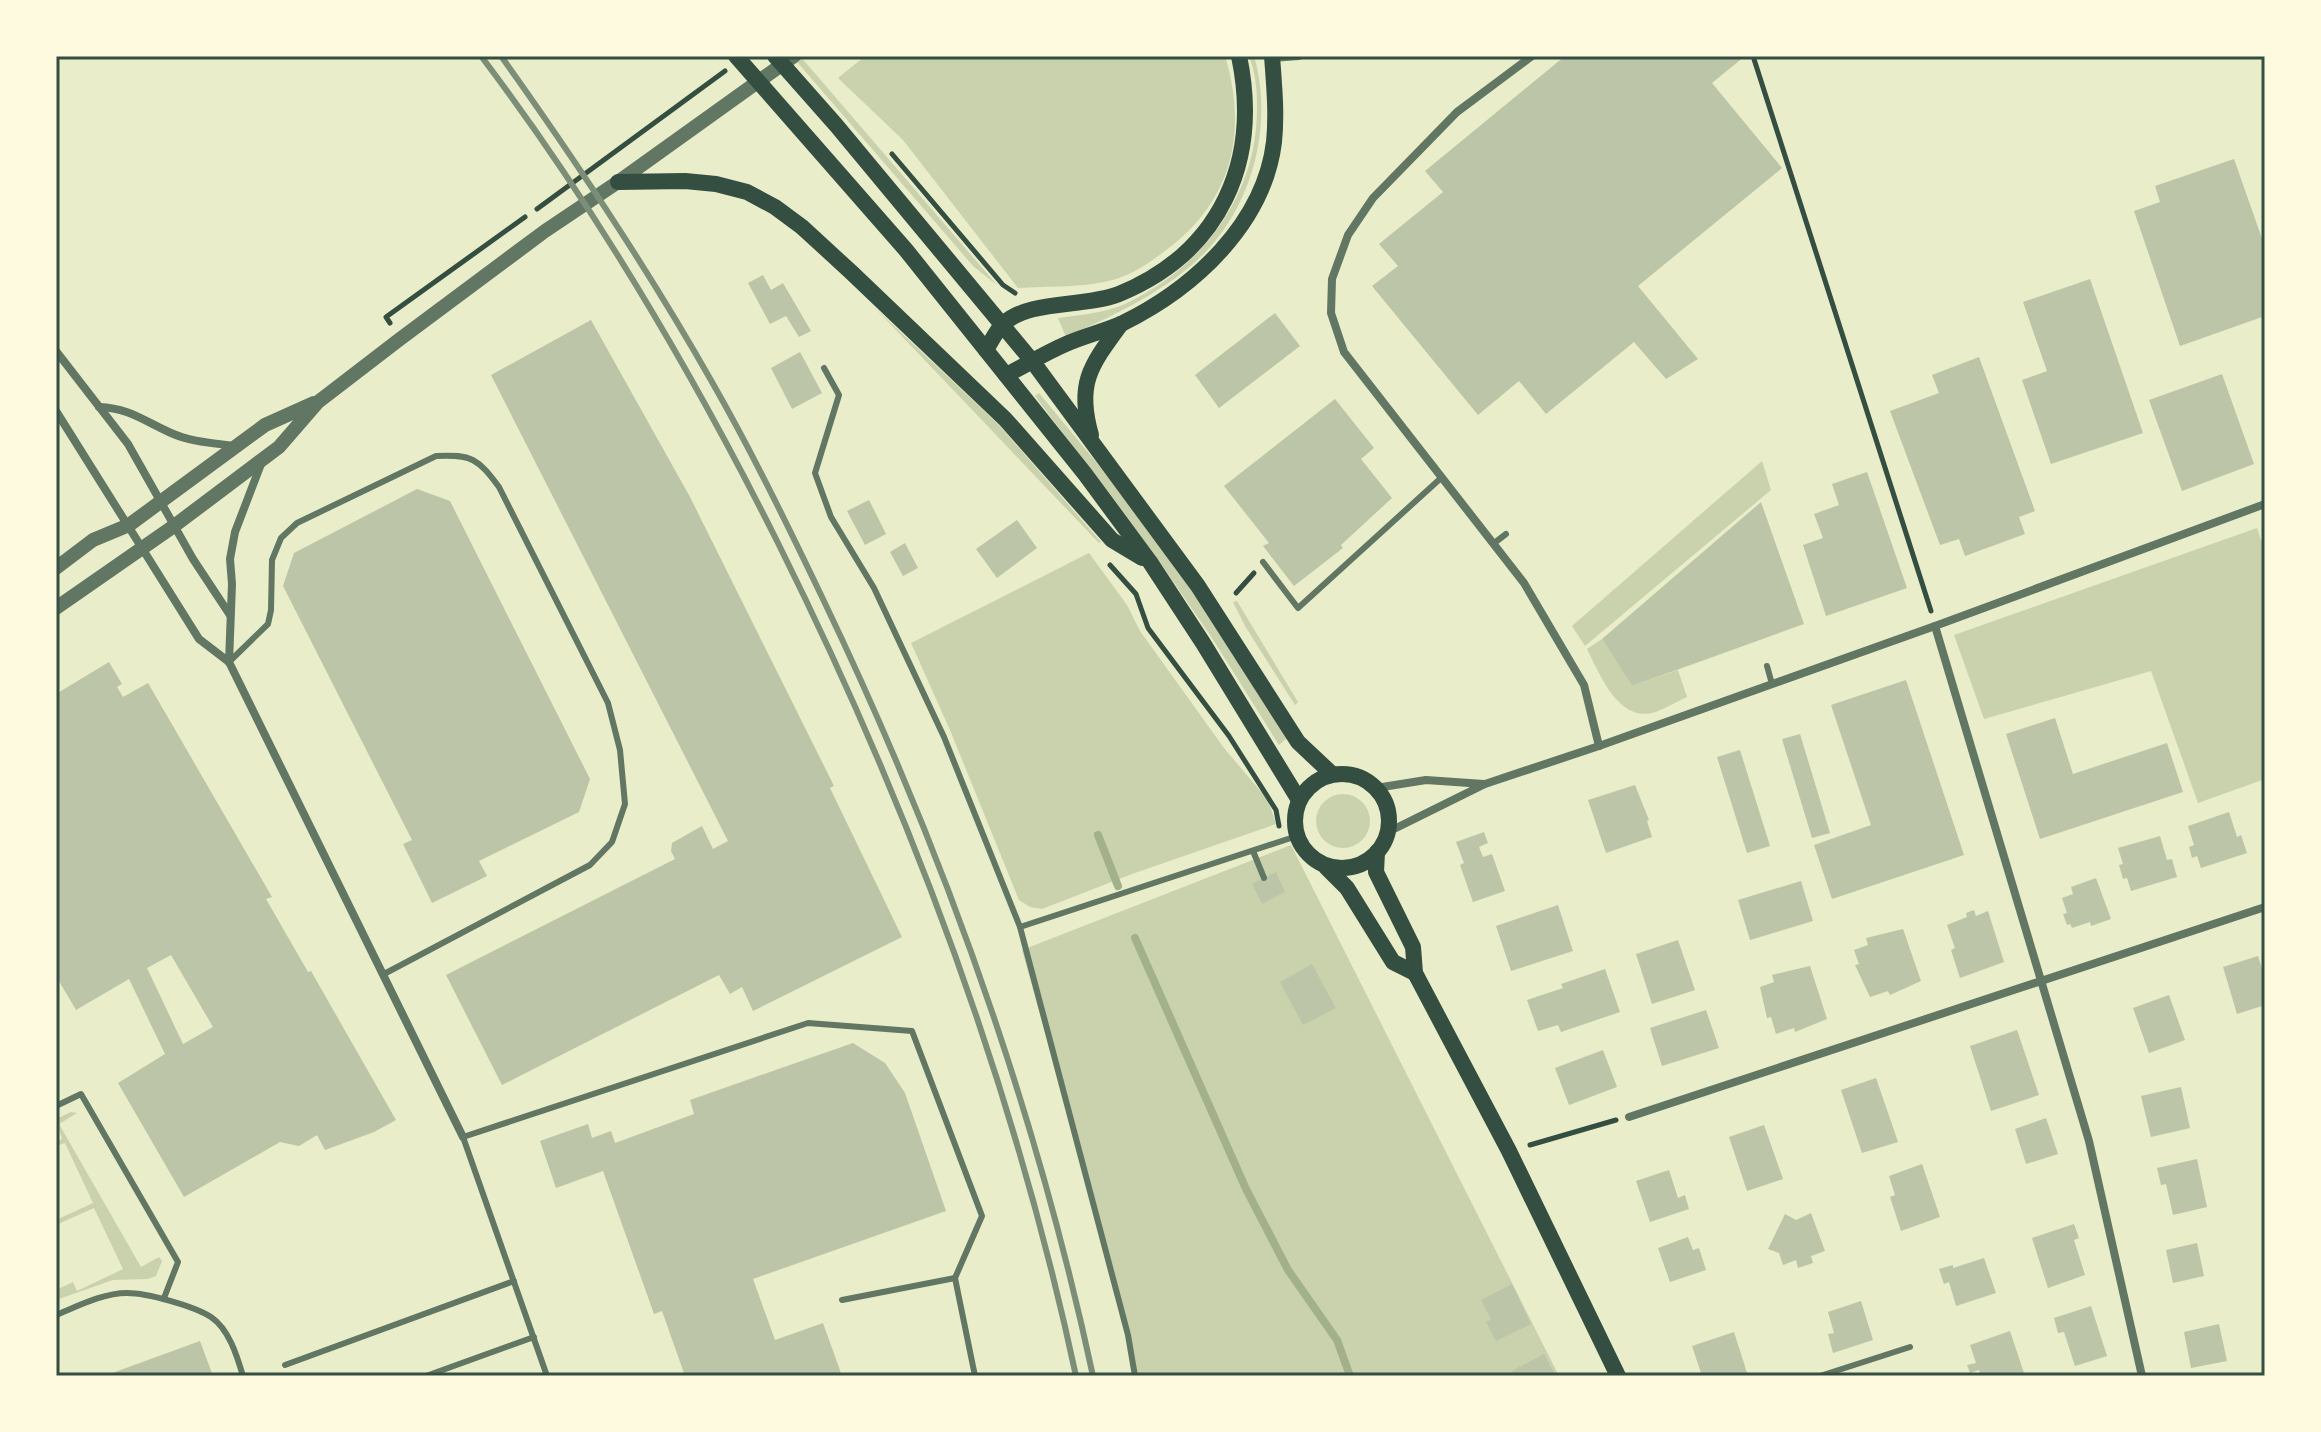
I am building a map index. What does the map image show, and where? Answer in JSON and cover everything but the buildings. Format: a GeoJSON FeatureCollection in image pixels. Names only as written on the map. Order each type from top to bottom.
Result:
{"type":"FeatureCollection","features":[{"type":"Feature","properties":{"kind":"main road"},"geometry":{"type":"LineString","coordinates":[[775,56],[1033,362],[1198,586],[1298,742],[1332,774]]}},
{"type":"Feature","properties":{"kind":"main road"},"geometry":{"type":"LineString","coordinates":[[986,350],[1002,325],[1022,312],[1085,304],[1119,294],[1159,273],[1185,252],[1211,224],[1234,185],[1244,145],[1245,82],[1239,56]]}},
{"type":"Feature","properties":{"kind":"main road"},"geometry":{"type":"LineString","coordinates":[[1006,375],[1064,345],[1121,324],[1160,300],[1224,248],[1245,222],[1262,187],[1274,142],[1272,57]]}},
{"type":"Feature","properties":{"kind":"main road"},"geometry":{"type":"LineString","coordinates":[[735,61],[897,238],[1085,474],[1150,562],[1299,800]]}},
{"type":"Feature","properties":{"kind":"main road"},"geometry":{"type":"LineString","coordinates":[[618,182],[716,184],[747,192],[775,207],[802,227],[1005,419],[1112,540],[1150,562]]}},
{"type":"Feature","properties":{"kind":"main road"},"geometry":{"type":"LineString","coordinates":[[1101,455],[1091,436],[1084,411],[1084,395],[1089,372],[1121,324]]}},
{"type":"Feature","properties":{"kind":"main road"},"geometry":{"type":"LineString","coordinates":[[1323,864],[1347,868],[1367,860],[1377,852],[1388,832],[1388,812],[1376,788],[1353,775],[1332,774],[1314,783],[1299,800],[1290,839],[1342,881],[1393,962],[1415,973]]}},
{"type":"Feature","properties":{"kind":"main road"},"geometry":{"type":"LineString","coordinates":[[1377,852],[1376,872],[1413,947],[1415,973],[1509,1151],[1618,1376]]}},
{"type":"Feature","properties":{"kind":"street"},"geometry":{"type":"LineString","coordinates":[[56,608],[174,526],[279,447],[318,402],[545,231],[794,56]]}},
{"type":"Feature","properties":{"kind":"street"},"geometry":{"type":"LineString","coordinates":[[1532,56],[1457,112],[1373,198],[1348,235],[1332,279],[1331,313],[1344,352],[1524,583],[1584,685],[1599,746]]}},
{"type":"Feature","properties":{"kind":"street"},"geometry":{"type":"LineString","coordinates":[[56,351],[128,444],[174,526],[230,615]]}},
{"type":"Feature","properties":{"kind":"street"},"geometry":{"type":"LineString","coordinates":[[56,568],[93,540],[129,525],[265,425],[318,402]]}},
{"type":"Feature","properties":{"kind":"street"},"geometry":{"type":"LineString","coordinates":[[99,407],[120,408],[174,434],[203,443],[238,446]]}},
{"type":"Feature","properties":{"kind":"street"},"geometry":{"type":"LineString","coordinates":[[56,411],[199,639],[229,662],[463,1137]]}},
{"type":"Feature","properties":{"kind":"street"},"geometry":{"type":"LineString","coordinates":[[229,662],[230,559],[235,532],[263,459]]}},
{"type":"Feature","properties":{"kind":"street"},"geometry":{"type":"LineString","coordinates":[[1388,832],[1485,784],[1935,626],[2265,504]]}},
{"type":"Feature","properties":{"kind":"street"},"geometry":{"type":"LineString","coordinates":[[1935,626],[2089,1141],[2142,1376]]}},
{"type":"Feature","properties":{"kind":"street"},"geometry":{"type":"LineString","coordinates":[[1376,788],[1426,780],[1485,784]]}},
{"type":"Feature","properties":{"kind":"street"},"geometry":{"type":"LineString","coordinates":[[1629,1117],[2265,907]]}},
{"type":"Feature","properties":{"kind":"lane"},"geometry":{"type":"LineString","coordinates":[[1272,57],[1299,57]]}},
{"type":"Feature","properties":{"kind":"lane"},"geometry":{"type":"LineString","coordinates":[[824,368],[839,395],[815,473],[831,517],[874,588],[944,737],[1020,927],[1128,1335],[1135,1376]]}},
{"type":"Feature","properties":{"kind":"lane"},"geometry":{"type":"LineString","coordinates":[[229,662],[268,624],[272,560],[281,538],[297,523],[436,456],[459,454],[482,464],[499,487],[608,703],[620,750],[625,804],[612,842],[590,865],[384,974]]}},
{"type":"Feature","properties":{"kind":"lane"},"geometry":{"type":"LineString","coordinates":[[1263,562],[1298,608],[1441,478]]}},
{"type":"Feature","properties":{"kind":"lane"},"geometry":{"type":"LineString","coordinates":[[1493,544],[1506,534]]}},
{"type":"Feature","properties":{"kind":"lane"},"geometry":{"type":"LineString","coordinates":[[1767,666],[1772,684]]}},
{"type":"Feature","properties":{"kind":"lane"},"geometry":{"type":"LineString","coordinates":[[1020,927],[1290,839]]}},
{"type":"Feature","properties":{"kind":"lane"},"geometry":{"type":"LineString","coordinates":[[1253,851],[1264,878]]}},
{"type":"Feature","properties":{"kind":"lane"},"geometry":{"type":"LineString","coordinates":[[547,1376],[463,1137],[808,1023],[912,1031],[982,1216],[955,1278],[975,1376]]}},
{"type":"Feature","properties":{"kind":"lane"},"geometry":{"type":"LineString","coordinates":[[56,1106],[81,1094],[178,1262],[164,1298]]}},
{"type":"Feature","properties":{"kind":"lane"},"geometry":{"type":"LineString","coordinates":[[842,1300],[955,1278]]}},
{"type":"Feature","properties":{"kind":"lane"},"geometry":{"type":"LineString","coordinates":[[285,1365],[514,1281]]}},
{"type":"Feature","properties":{"kind":"lane"},"geometry":{"type":"LineString","coordinates":[[56,1315],[89,1302],[126,1293],[164,1298],[212,1317],[234,1346],[243,1376]]}},
{"type":"Feature","properties":{"kind":"lane"},"geometry":{"type":"LineString","coordinates":[[426,1376],[534,1337]]}},
{"type":"Feature","properties":{"kind":"lane"},"geometry":{"type":"LineString","coordinates":[[1820,1376],[1910,1347]]}},
{"type":"Feature","properties":{"kind":"path"},"geometry":{"type":"LineString","coordinates":[[1753,56],[1935,626]]}},
{"type":"Feature","properties":{"kind":"path"},"geometry":{"type":"LineString","coordinates":[[531,213],[735,61]]}},
{"type":"Feature","properties":{"kind":"path"},"geometry":{"type":"LineString","coordinates":[[888,150],[1003,285],[1036,308]]}},
{"type":"Feature","properties":{"kind":"path"},"geometry":{"type":"LineString","coordinates":[[1105,560],[1136,594],[1148,628],[1229,736],[1276,810],[1290,839]]}},
{"type":"Feature","properties":{"kind":"path"},"geometry":{"type":"LineString","coordinates":[[1236,593],[1263,562]]}},
{"type":"Feature","properties":{"kind":"path"},"geometry":{"type":"LineString","coordinates":[[1509,1151],[1629,1117]]}},
{"type":"Feature","properties":{"kind":"green space"},"geometry":{"type":"Polygon","coordinates":[[[792,56],[800,56],[997,285],[973,266],[792,56]]]}},
{"type":"Feature","properties":{"kind":"green space"},"geometry":{"type":"Polygon","coordinates":[[[865,56],[1225,56],[1235,109],[1230,159],[1210,204],[1194,225],[1139,269],[1116,279],[1092,284],[1018,288],[903,140],[838,78],[865,56]]]}},
{"type":"Feature","properties":{"kind":"green space"},"geometry":{"type":"Polygon","coordinates":[[[1249,56],[1254,56],[1260,84],[1259,141],[1253,169],[1230,221],[1213,244],[1179,276],[1132,305],[1066,337],[1058,318],[1109,310],[1125,304],[1174,274],[1214,234],[1242,185],[1251,158],[1257,92],[1249,56]]]}},
{"type":"Feature","properties":{"kind":"green space"},"geometry":{"type":"Polygon","coordinates":[[[875,308],[998,424],[1101,542],[1099,543],[875,308]]]}},
{"type":"Feature","properties":{"kind":"green space"},"geometry":{"type":"Polygon","coordinates":[[[1039,393],[1111,480],[1192,590],[1287,738],[1279,745],[1155,555],[1035,396],[1039,393]]]}},
{"type":"Feature","properties":{"kind":"green space"},"geometry":{"type":"Polygon","coordinates":[[[1762,461],[1771,490],[1585,646],[1572,626],[1762,461]]]}},
{"type":"Feature","properties":{"kind":"green space"},"geometry":{"type":"Polygon","coordinates":[[[2257,528],[2265,552],[2265,779],[2198,803],[2151,671],[1984,719],[1954,635],[2257,528]]]}},
{"type":"Feature","properties":{"kind":"green space"},"geometry":{"type":"Polygon","coordinates":[[[1089,553],[1127,605],[1140,631],[1224,748],[1268,800],[1276,824],[1042,909],[1030,907],[1019,900],[911,643],[1089,553]]]}},
{"type":"Feature","properties":{"kind":"green space"},"geometry":{"type":"Polygon","coordinates":[[[1237,601],[1298,702],[1295,705],[1245,626],[1233,602],[1237,601]]]}},
{"type":"Feature","properties":{"kind":"green space"},"geometry":{"type":"Polygon","coordinates":[[[1602,639],[1632,686],[1678,670],[1687,697],[1652,713],[1629,710],[1611,693],[1587,649],[1602,639]]]}},
{"type":"Feature","properties":{"kind":"green space"},"geometry":{"type":"Polygon","coordinates":[[[1343,794],[1362,802],[1370,821],[1362,840],[1343,848],[1324,840],[1316,821],[1324,802],[1343,794]]]}},
{"type":"Feature","properties":{"kind":"green space"},"geometry":{"type":"Polygon","coordinates":[[[1291,845],[1559,1376],[1137,1376],[1130,1335],[1022,950],[1291,845]]]}},
{"type":"Feature","properties":{"kind":"green space"},"geometry":{"type":"Polygon","coordinates":[[[71,1112],[77,1113],[59,1124],[141,1267],[159,1257],[162,1261],[156,1276],[148,1279],[113,1280],[56,1300],[56,1290],[73,1282],[77,1291],[123,1269],[94,1208],[56,1225],[56,1220],[93,1203],[65,1143],[56,1146],[56,1142],[62,1139],[56,1119],[71,1112]]]}},
{"type":"Feature","properties":{"kind":"waterway"},"geometry":{"type":"LineString","coordinates":[[1098,835],[1118,886]]}},
{"type":"Feature","properties":{"kind":"waterway"},"geometry":{"type":"LineString","coordinates":[[1135,938],[1246,1189],[1288,1270],[1337,1340],[1350,1376]]}},
{"type":"Feature","properties":{"kind":"railway"},"geometry":{"type":"LineString","coordinates":[[481,56],[564,172],[677,354],[778,543],[872,744],[953,950],[989,1055],[1022,1161],[1076,1376]]}},
{"type":"Feature","properties":{"kind":"railway"},"geometry":{"type":"LineString","coordinates":[[501,56],[611,216],[712,382],[782,515],[865,691],[945,881],[1013,1076],[1070,1275],[1093,1376]]}}]}
